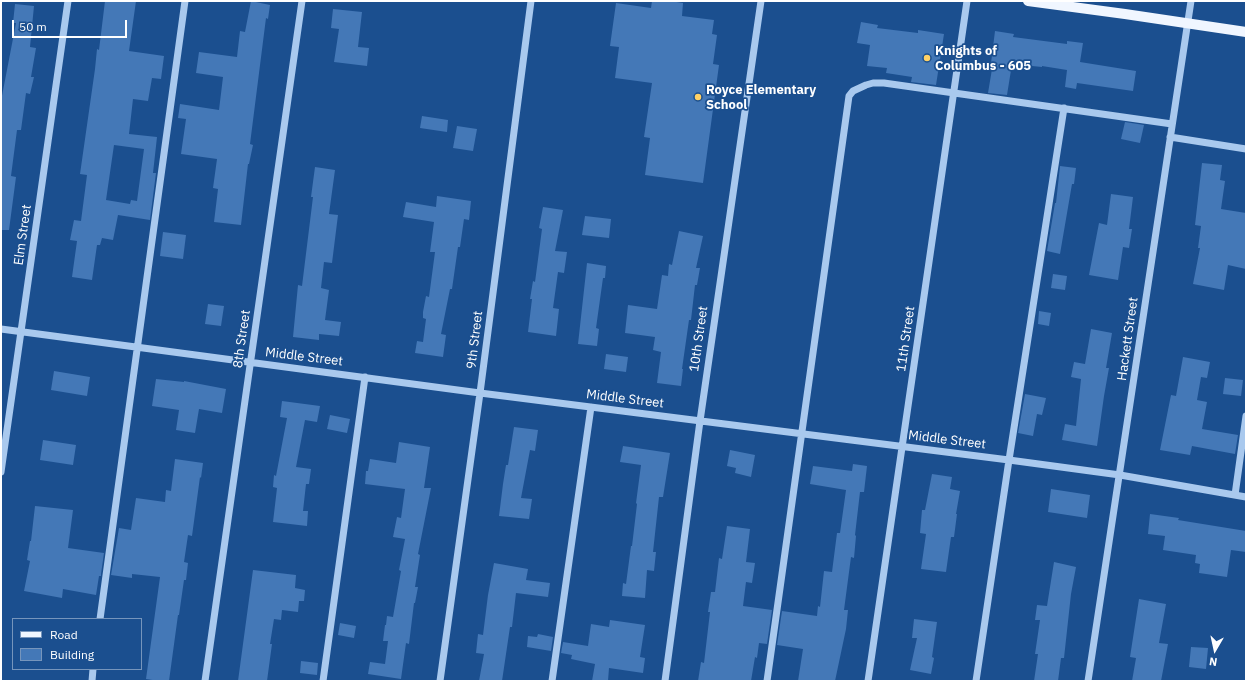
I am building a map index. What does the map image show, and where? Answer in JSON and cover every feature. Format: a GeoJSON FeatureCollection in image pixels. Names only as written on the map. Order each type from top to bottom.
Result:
{"type":"FeatureCollection","features":[{"type":"Feature","properties":{"kind":"main road"},"geometry":{"type":"LineString","coordinates":[[1028,1],[1079,4],[1188,24],[1246,32]]}},
{"type":"Feature","properties":{"kind":"street","name":"Elm Street"},"geometry":{"type":"LineString","coordinates":[[1,472],[68,1]]}},
{"type":"Feature","properties":{"kind":"street"},"geometry":{"type":"LineString","coordinates":[[100,618],[185,1]]}},
{"type":"Feature","properties":{"kind":"street","name":"8th Street"},"geometry":{"type":"LineString","coordinates":[[205,681],[302,1]]}},
{"type":"Feature","properties":{"kind":"street","name":"9th Street"},"geometry":{"type":"LineString","coordinates":[[440,681],[480,393],[531,1]]}},
{"type":"Feature","properties":{"kind":"street","name":"10th Street"},"geometry":{"type":"LineString","coordinates":[[665,681],[700,421],[760,1]]}},
{"type":"Feature","properties":{"kind":"street","name":"11th Street"},"geometry":{"type":"LineString","coordinates":[[868,681],[967,1]]}},
{"type":"Feature","properties":{"kind":"street","name":"Hackett Street"},"geometry":{"type":"LineString","coordinates":[[1088,681],[1191,1]]}},
{"type":"Feature","properties":{"kind":"street"},"geometry":{"type":"LineString","coordinates":[[767,681],[849,96],[853,91],[859,88],[873,83],[884,83],[1172,124]]}},
{"type":"Feature","properties":{"kind":"street"},"geometry":{"type":"LineString","coordinates":[[976,681],[1064,108]]}},
{"type":"Feature","properties":{"kind":"street"},"geometry":{"type":"LineString","coordinates":[[1170,137],[1246,149]]}},
{"type":"Feature","properties":{"kind":"street","name":"Middle Street"},"geometry":{"type":"LineString","coordinates":[[1,329],[480,393],[1009,460],[1120,475],[1246,497]]}},
{"type":"Feature","properties":{"kind":"street"},"geometry":{"type":"LineString","coordinates":[[323,681],[365,378]]}},
{"type":"Feature","properties":{"kind":"street"},"geometry":{"type":"LineString","coordinates":[[552,681],[591,407]]}},
{"type":"Feature","properties":{"kind":"street"},"geometry":{"type":"LineString","coordinates":[[1234,495],[1246,416]]}},
{"type":"Feature","properties":{"kind":"street"},"geometry":{"type":"LineString","coordinates":[[92,681],[93,670]]}},
{"type":"Feature","properties":{"kind":"building"},"geometry":{"type":"Polygon","coordinates":[[[105,1],[136,1],[129,51],[164,56],[161,79],[152,78],[148,101],[133,99],[129,134],[157,137],[153,173],[156,173],[150,220],[118,215],[113,240],[102,238],[100,245],[97,245],[92,280],[72,277],[77,241],[70,240],[74,220],[81,221],[87,175],[80,174],[97,49],[99,50],[105,1]],[[114,145],[106,200],[130,204],[131,200],[137,201],[144,149],[114,145]]]}},
{"type":"Feature","properties":{"kind":"building"},"geometry":{"type":"Polygon","coordinates":[[[251,1],[270,5],[268,19],[266,18],[250,144],[253,145],[248,164],[241,225],[214,222],[218,189],[213,188],[217,159],[181,154],[186,119],[178,118],[180,104],[219,110],[223,77],[196,73],[199,52],[237,57],[240,31],[245,32],[251,1]]]}},
{"type":"Feature","properties":{"kind":"building"},"geometry":{"type":"Polygon","coordinates":[[[652,1],[683,3],[682,16],[714,20],[712,34],[717,35],[713,64],[719,65],[703,183],[645,175],[650,138],[644,137],[652,83],[615,78],[619,47],[610,46],[616,3],[651,8],[652,1]]]}},
{"type":"Feature","properties":{"kind":"building"},"geometry":{"type":"Polygon","coordinates":[[[15,4],[34,6],[30,47],[36,48],[31,77],[34,77],[30,94],[26,93],[21,130],[17,130],[11,176],[16,177],[9,230],[1,230],[1,101],[16,23],[13,23],[15,4]]]}},
{"type":"Feature","properties":{"kind":"building"},"geometry":{"type":"Polygon","coordinates":[[[333,9],[362,12],[358,47],[369,48],[367,66],[334,62],[339,29],[331,28],[333,9]]]}},
{"type":"Feature","properties":{"kind":"building"},"geometry":{"type":"Polygon","coordinates":[[[861,22],[878,25],[877,28],[918,33],[918,30],[944,34],[936,85],[911,82],[912,77],[886,73],[887,68],[867,66],[870,45],[857,43],[861,22]]]}},
{"type":"Feature","properties":{"kind":"building"},"geometry":{"type":"Polygon","coordinates":[[[995,31],[1014,34],[1013,37],[1067,44],[1067,41],[1083,43],[1080,62],[1136,71],[1133,91],[1077,83],[1076,89],[1065,87],[1067,70],[1042,66],[1012,64],[1007,95],[988,93],[993,63],[991,63],[995,31]]]}},
{"type":"Feature","properties":{"kind":"building"},"geometry":{"type":"Polygon","coordinates":[[[422,116],[448,120],[447,132],[420,128],[422,116]]]}},
{"type":"Feature","properties":{"kind":"building"},"geometry":{"type":"Polygon","coordinates":[[[1125,122],[1144,125],[1140,143],[1121,139],[1125,122]]]}},
{"type":"Feature","properties":{"kind":"building"},"geometry":{"type":"Polygon","coordinates":[[[457,126],[477,129],[473,151],[453,148],[457,126]]]}},
{"type":"Feature","properties":{"kind":"building"},"geometry":{"type":"Polygon","coordinates":[[[1202,163],[1222,165],[1220,180],[1225,181],[1221,209],[1246,213],[1246,269],[1228,265],[1224,290],[1193,284],[1200,248],[1198,248],[1201,226],[1195,225],[1202,163]]]}},
{"type":"Feature","properties":{"kind":"building"},"geometry":{"type":"Polygon","coordinates":[[[1060,166],[1076,168],[1060,254],[1047,251],[1056,203],[1060,166]]]}},
{"type":"Feature","properties":{"kind":"building"},"geometry":{"type":"Polygon","coordinates":[[[315,167],[335,170],[329,214],[338,215],[332,263],[324,262],[321,288],[329,290],[325,320],[341,322],[339,336],[319,334],[319,340],[293,337],[298,285],[302,286],[313,197],[311,197],[315,167]]]}},
{"type":"Feature","properties":{"kind":"building"},"geometry":{"type":"Polygon","coordinates":[[[1111,194],[1133,197],[1129,229],[1132,229],[1129,248],[1123,247],[1118,280],[1089,275],[1099,223],[1107,225],[1111,194]]]}},
{"type":"Feature","properties":{"kind":"building"},"geometry":{"type":"Polygon","coordinates":[[[437,196],[471,201],[469,220],[464,219],[452,289],[450,289],[441,334],[446,335],[443,357],[415,353],[417,341],[423,342],[426,319],[423,318],[423,312],[426,296],[429,297],[435,252],[430,252],[434,222],[403,217],[406,202],[436,207],[437,196]]]}},
{"type":"Feature","properties":{"kind":"building"},"geometry":{"type":"Polygon","coordinates":[[[543,207],[563,210],[555,251],[567,252],[564,273],[558,272],[553,308],[559,309],[556,336],[528,332],[532,299],[530,299],[533,281],[535,282],[542,229],[539,228],[543,207]]]}},
{"type":"Feature","properties":{"kind":"building"},"geometry":{"type":"Polygon","coordinates":[[[585,216],[611,219],[609,238],[582,235],[585,216]]]}},
{"type":"Feature","properties":{"kind":"building"},"geometry":{"type":"Polygon","coordinates":[[[679,231],[703,236],[696,268],[700,268],[697,285],[695,285],[691,320],[689,320],[681,386],[657,383],[661,352],[653,350],[655,337],[625,333],[628,305],[657,309],[662,275],[668,276],[669,264],[672,265],[679,231]]]}},
{"type":"Feature","properties":{"kind":"building"},"geometry":{"type":"Polygon","coordinates":[[[163,232],[186,235],[183,259],[160,256],[163,232]]]}},
{"type":"Feature","properties":{"kind":"building"},"geometry":{"type":"Polygon","coordinates":[[[587,263],[606,266],[596,328],[599,329],[597,346],[578,344],[587,263]]]}},
{"type":"Feature","properties":{"kind":"building"},"geometry":{"type":"Polygon","coordinates":[[[1053,274],[1067,276],[1065,290],[1051,288],[1053,274]]]}},
{"type":"Feature","properties":{"kind":"building"},"geometry":{"type":"Polygon","coordinates":[[[208,304],[224,306],[221,326],[205,324],[208,304]]]}},
{"type":"Feature","properties":{"kind":"building"},"geometry":{"type":"Polygon","coordinates":[[[1039,311],[1051,313],[1049,326],[1038,324],[1039,311]]]}},
{"type":"Feature","properties":{"kind":"building"},"geometry":{"type":"Polygon","coordinates":[[[1091,329],[1112,333],[1106,368],[1109,368],[1097,446],[1062,440],[1065,424],[1076,426],[1081,379],[1071,377],[1074,362],[1085,364],[1091,329]]]}},
{"type":"Feature","properties":{"kind":"building"},"geometry":{"type":"Polygon","coordinates":[[[606,354],[628,357],[626,372],[604,369],[606,354]]]}},
{"type":"Feature","properties":{"kind":"building"},"geometry":{"type":"Polygon","coordinates":[[[1183,357],[1210,362],[1207,378],[1201,377],[1197,400],[1207,402],[1202,429],[1238,435],[1235,454],[1192,446],[1190,455],[1160,450],[1171,395],[1176,396],[1183,357]]]}},
{"type":"Feature","properties":{"kind":"building"},"geometry":{"type":"Polygon","coordinates":[[[54,371],[90,377],[87,396],[51,390],[54,371]]]}},
{"type":"Feature","properties":{"kind":"building"},"geometry":{"type":"Polygon","coordinates":[[[1225,378],[1243,380],[1241,396],[1223,394],[1225,378]]]}},
{"type":"Feature","properties":{"kind":"building"},"geometry":{"type":"Polygon","coordinates":[[[156,379],[184,381],[226,389],[222,413],[199,409],[195,433],[176,430],[179,410],[152,406],[156,379]]]}},
{"type":"Feature","properties":{"kind":"building"},"geometry":{"type":"Polygon","coordinates":[[[1025,394],[1046,398],[1042,415],[1037,414],[1033,436],[1018,433],[1025,394]]]}},
{"type":"Feature","properties":{"kind":"building"},"geometry":{"type":"Polygon","coordinates":[[[282,401],[320,406],[317,422],[305,420],[296,467],[311,469],[309,484],[306,484],[303,511],[308,511],[307,526],[273,522],[277,488],[273,487],[274,475],[276,476],[287,418],[280,417],[282,401]]]}},
{"type":"Feature","properties":{"kind":"building"},"geometry":{"type":"Polygon","coordinates":[[[330,415],[350,419],[347,433],[327,429],[330,415]]]}},
{"type":"Feature","properties":{"kind":"building"},"geometry":{"type":"Polygon","coordinates":[[[514,427],[538,430],[535,451],[530,450],[521,498],[532,499],[529,519],[499,516],[506,465],[508,465],[514,427]]]}},
{"type":"Feature","properties":{"kind":"building"},"geometry":{"type":"Polygon","coordinates":[[[43,440],[76,445],[73,465],[40,460],[43,440]]]}},
{"type":"Feature","properties":{"kind":"building"},"geometry":{"type":"Polygon","coordinates":[[[399,442],[430,447],[424,488],[431,488],[418,554],[420,555],[415,587],[418,587],[414,603],[409,644],[406,643],[401,679],[368,674],[370,662],[385,664],[388,641],[383,641],[385,625],[387,616],[393,617],[401,571],[399,570],[405,539],[393,537],[397,517],[401,518],[405,489],[365,484],[366,471],[368,471],[370,459],[396,463],[399,442]]]}},
{"type":"Feature","properties":{"kind":"building"},"geometry":{"type":"Polygon","coordinates":[[[623,446],[670,453],[663,497],[659,497],[653,552],[656,552],[654,571],[647,570],[645,598],[622,596],[623,583],[626,584],[632,546],[641,465],[620,462],[623,446]]]}},
{"type":"Feature","properties":{"kind":"building"},"geometry":{"type":"Polygon","coordinates":[[[730,450],[755,455],[751,477],[735,473],[736,468],[727,466],[730,450]]]}},
{"type":"Feature","properties":{"kind":"building"},"geometry":{"type":"Polygon","coordinates":[[[175,459],[203,463],[192,536],[188,535],[184,562],[188,563],[186,580],[184,580],[178,615],[169,681],[159,681],[146,679],[160,577],[132,574],[132,578],[111,575],[119,528],[131,530],[136,498],[165,502],[166,490],[171,491],[175,459]]]}},
{"type":"Feature","properties":{"kind":"building"},"geometry":{"type":"Polygon","coordinates":[[[853,464],[867,466],[864,492],[860,492],[854,558],[851,557],[844,610],[848,610],[846,629],[835,681],[798,681],[803,649],[777,645],[782,611],[817,616],[818,606],[820,607],[824,571],[832,572],[837,533],[840,533],[846,490],[810,484],[813,466],[852,471],[853,464]]]}},
{"type":"Feature","properties":{"kind":"building"},"geometry":{"type":"Polygon","coordinates":[[[932,474],[952,477],[950,489],[960,491],[954,537],[951,537],[946,572],[921,569],[926,534],[920,533],[922,510],[925,510],[932,474]]]}},
{"type":"Feature","properties":{"kind":"building"},"geometry":{"type":"Polygon","coordinates":[[[1051,489],[1090,495],[1087,518],[1048,512],[1051,489]]]}},
{"type":"Feature","properties":{"kind":"building"},"geometry":{"type":"Polygon","coordinates":[[[35,506],[73,510],[68,548],[104,553],[101,576],[99,576],[96,595],[63,589],[62,598],[24,591],[30,561],[27,560],[35,506]]]}},
{"type":"Feature","properties":{"kind":"building"},"geometry":{"type":"Polygon","coordinates":[[[1150,514],[1246,531],[1246,552],[1231,550],[1227,577],[1199,573],[1200,564],[1195,563],[1196,555],[1163,550],[1165,536],[1148,534],[1150,514]]]}},
{"type":"Feature","properties":{"kind":"building"},"geometry":{"type":"Polygon","coordinates":[[[727,526],[750,529],[746,562],[755,563],[752,583],[746,582],[743,606],[772,610],[767,644],[759,643],[751,681],[698,681],[701,662],[704,663],[711,592],[715,592],[719,558],[722,559],[727,526]]]}},
{"type":"Feature","properties":{"kind":"building"},"geometry":{"type":"Polygon","coordinates":[[[1054,562],[1076,567],[1071,594],[1064,658],[1061,658],[1058,681],[1034,681],[1038,654],[1035,654],[1040,620],[1035,620],[1037,605],[1047,606],[1054,562]]]}},
{"type":"Feature","properties":{"kind":"building"},"geometry":{"type":"Polygon","coordinates":[[[494,563],[528,569],[526,580],[550,583],[548,597],[516,593],[512,627],[510,627],[502,681],[479,681],[484,654],[476,653],[478,634],[483,635],[494,563]]]}},
{"type":"Feature","properties":{"kind":"building"},"geometry":{"type":"Polygon","coordinates":[[[253,570],[296,575],[295,588],[305,590],[304,601],[299,601],[298,612],[282,610],[281,620],[274,619],[267,681],[238,681],[253,570]]]}},
{"type":"Feature","properties":{"kind":"building"},"geometry":{"type":"Polygon","coordinates":[[[1139,599],[1166,604],[1159,643],[1168,644],[1161,681],[1132,681],[1136,658],[1130,657],[1139,599]]]}},
{"type":"Feature","properties":{"kind":"building"},"geometry":{"type":"Polygon","coordinates":[[[914,619],[937,622],[931,674],[910,670],[917,638],[912,638],[914,619]]]}},
{"type":"Feature","properties":{"kind":"building"},"geometry":{"type":"Polygon","coordinates":[[[610,620],[645,625],[640,657],[645,658],[643,673],[609,668],[608,681],[592,681],[595,664],[571,659],[572,655],[561,653],[563,642],[588,646],[591,624],[609,627],[610,620]]]}},
{"type":"Feature","properties":{"kind":"building"},"geometry":{"type":"Polygon","coordinates":[[[340,623],[356,626],[354,638],[338,635],[340,623]]]}},
{"type":"Feature","properties":{"kind":"building"},"geometry":{"type":"Polygon","coordinates":[[[538,634],[553,637],[551,651],[527,647],[528,636],[537,637],[538,634]]]}},
{"type":"Feature","properties":{"kind":"building"},"geometry":{"type":"Polygon","coordinates":[[[1191,647],[1208,648],[1206,669],[1189,667],[1191,647]]]}},
{"type":"Feature","properties":{"kind":"building"},"geometry":{"type":"Polygon","coordinates":[[[301,661],[318,663],[317,675],[300,673],[301,661]]]}},
{"type":"Feature","properties":{"kind":"place","name":"Knights of Columbus - 605"},"geometry":{"type":"Point","coordinates":[927,58]}},
{"type":"Feature","properties":{"kind":"place","name":"Royce Elementary School"},"geometry":{"type":"Point","coordinates":[698,97]}}]}
